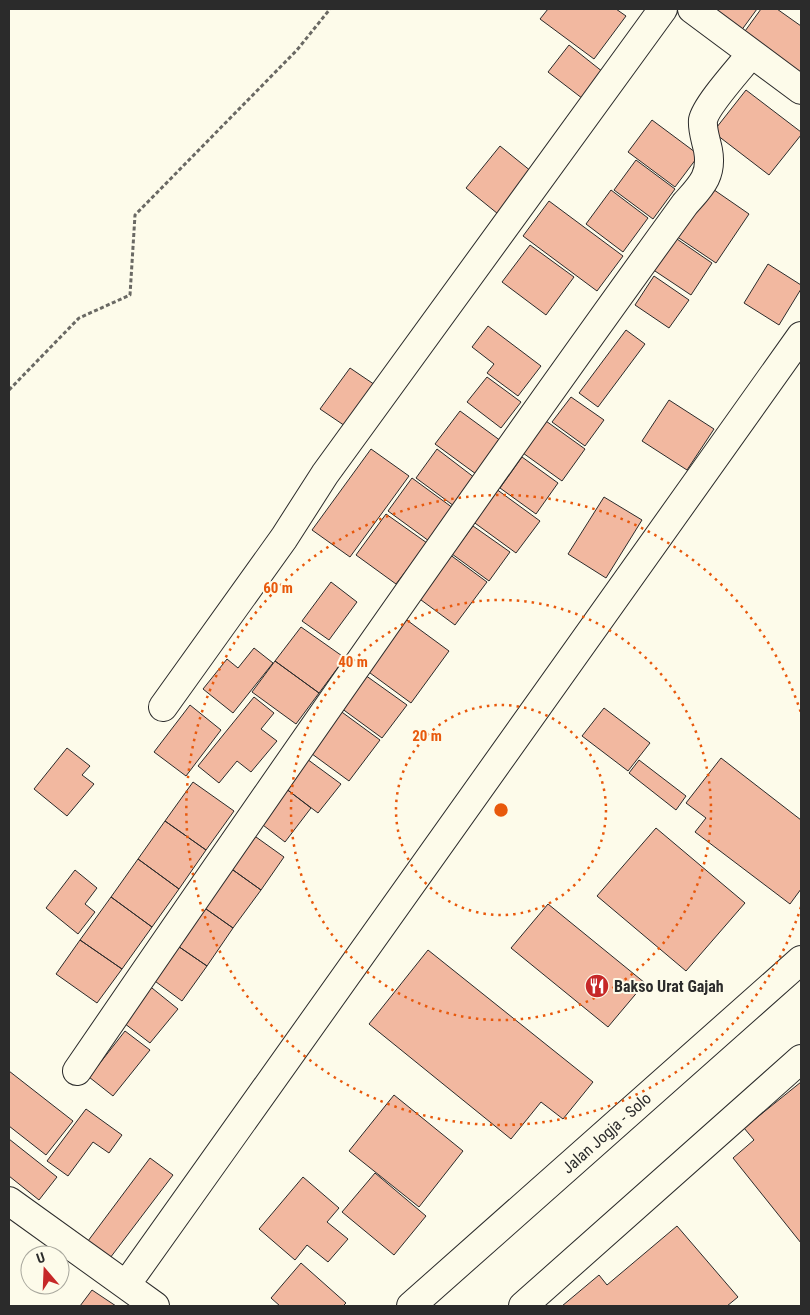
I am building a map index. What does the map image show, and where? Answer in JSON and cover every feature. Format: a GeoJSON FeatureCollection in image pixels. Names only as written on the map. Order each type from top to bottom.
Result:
{"type":"FeatureCollection","features":[{"type":"Feature","properties":{"kind":"main road"},"geometry":{"type":"LineString","coordinates":[[163,707],[284,538],[325,474],[663,9]]}},
{"type":"Feature","properties":{"kind":"main road"},"geometry":{"type":"LineString","coordinates":[[692,9],[801,90]]}},
{"type":"Feature","properties":{"kind":"main road"},"geometry":{"type":"LineString","coordinates":[[77,1071],[240,831],[551,389],[684,204],[705,182],[709,166],[708,152],[703,134],[703,118],[751,54]]}},
{"type":"Feature","properties":{"kind":"main road"},"geometry":{"type":"LineString","coordinates":[[126,1285],[801,336]]}},
{"type":"Feature","properties":{"kind":"main road","name":"Jalan Jogja - Solo"},"geometry":{"type":"LineString","coordinates":[[411,1306],[801,960]]}},
{"type":"Feature","properties":{"kind":"main road"},"geometry":{"type":"LineString","coordinates":[[523,1306],[801,1059]]}},
{"type":"Feature","properties":{"kind":"main road"},"geometry":{"type":"LineString","coordinates":[[9,1200],[155,1306]]}},
{"type":"Feature","properties":{"kind":"path"},"geometry":{"type":"LineString","coordinates":[[9,390],[79,318],[130,295],[135,215],[297,50],[330,9]]}},
{"type":"Feature","properties":{"kind":"building"},"geometry":{"type":"Polygon","coordinates":[[[548,9],[616,9],[626,16],[594,59],[540,19],[548,9]]]}},
{"type":"Feature","properties":{"kind":"building"},"geometry":{"type":"Polygon","coordinates":[[[718,9],[757,9],[738,35],[712,16],[718,9]]]}},
{"type":"Feature","properties":{"kind":"building"},"geometry":{"type":"Polygon","coordinates":[[[761,9],[777,9],[801,26],[801,81],[740,38],[761,9]]]}},
{"type":"Feature","properties":{"kind":"building"},"geometry":{"type":"Polygon","coordinates":[[[569,45],[608,76],[587,102],[548,72],[569,45]]]}},
{"type":"Feature","properties":{"kind":"building"},"geometry":{"type":"Polygon","coordinates":[[[746,90],[801,132],[801,135],[769,175],[713,132],[746,90]]]}},
{"type":"Feature","properties":{"kind":"building"},"geometry":{"type":"Polygon","coordinates":[[[652,120],[699,155],[675,187],[628,152],[652,120]]]}},
{"type":"Feature","properties":{"kind":"building"},"geometry":{"type":"Polygon","coordinates":[[[500,146],[537,176],[503,218],[466,188],[500,146]]]}},
{"type":"Feature","properties":{"kind":"building"},"geometry":{"type":"Polygon","coordinates":[[[636,160],[675,189],[653,219],[614,190],[636,160]]]}},
{"type":"Feature","properties":{"kind":"building"},"geometry":{"type":"Polygon","coordinates":[[[707,185],[749,214],[716,263],[673,234],[707,185]]]}},
{"type":"Feature","properties":{"kind":"building"},"geometry":{"type":"Polygon","coordinates":[[[611,190],[648,218],[623,252],[586,224],[611,190]]]}},
{"type":"Feature","properties":{"kind":"building"},"geometry":{"type":"Polygon","coordinates":[[[549,201],[623,256],[597,291],[523,236],[549,201]]]}},
{"type":"Feature","properties":{"kind":"building"},"geometry":{"type":"Polygon","coordinates":[[[674,237],[712,263],[691,295],[652,269],[674,237]]]}},
{"type":"Feature","properties":{"kind":"building"},"geometry":{"type":"Polygon","coordinates":[[[530,245],[574,277],[546,315],[502,282],[530,245]]]}},
{"type":"Feature","properties":{"kind":"building"},"geometry":{"type":"Polygon","coordinates":[[[768,264],[801,285],[801,289],[779,325],[744,303],[768,264]]]}},
{"type":"Feature","properties":{"kind":"building"},"geometry":{"type":"Polygon","coordinates":[[[654,276],[689,300],[669,328],[635,305],[654,276]]]}},
{"type":"Feature","properties":{"kind":"building"},"geometry":{"type":"Polygon","coordinates":[[[488,326],[541,366],[518,396],[487,373],[494,364],[472,347],[488,326]]]}},
{"type":"Feature","properties":{"kind":"building"},"geometry":{"type":"Polygon","coordinates":[[[626,330],[645,344],[598,407],[579,393],[626,330]]]}},
{"type":"Feature","properties":{"kind":"building"},"geometry":{"type":"Polygon","coordinates":[[[350,368],[384,391],[354,432],[320,409],[350,368]]]}},
{"type":"Feature","properties":{"kind":"building"},"geometry":{"type":"Polygon","coordinates":[[[487,377],[521,402],[501,428],[467,402],[487,377]]]}},
{"type":"Feature","properties":{"kind":"building"},"geometry":{"type":"Polygon","coordinates":[[[571,397],[604,420],[585,446],[552,422],[571,397]]]}},
{"type":"Feature","properties":{"kind":"building"},"geometry":{"type":"Polygon","coordinates":[[[669,400],[714,429],[687,470],[642,441],[669,400]]]}},
{"type":"Feature","properties":{"kind":"building"},"geometry":{"type":"Polygon","coordinates":[[[460,411],[501,441],[476,474],[435,444],[460,411]]]}},
{"type":"Feature","properties":{"kind":"building"},"geometry":{"type":"Polygon","coordinates":[[[539,416],[585,449],[562,481],[516,448],[539,416]]]}},
{"type":"Feature","properties":{"kind":"building"},"geometry":{"type":"Polygon","coordinates":[[[371,449],[409,476],[350,557],[312,530],[371,449]]]}},
{"type":"Feature","properties":{"kind":"building"},"geometry":{"type":"Polygon","coordinates":[[[437,449],[475,478],[454,506],[416,478],[437,449]]]}},
{"type":"Feature","properties":{"kind":"building"},"geometry":{"type":"Polygon","coordinates":[[[522,457],[558,483],[536,514],[500,488],[522,457]]]}},
{"type":"Feature","properties":{"kind":"building"},"geometry":{"type":"Polygon","coordinates":[[[412,478],[453,508],[429,541],[388,511],[412,478]]]}},
{"type":"Feature","properties":{"kind":"building"},"geometry":{"type":"Polygon","coordinates":[[[492,486],[540,521],[516,553],[468,518],[492,486]]]}},
{"type":"Feature","properties":{"kind":"building"},"geometry":{"type":"Polygon","coordinates":[[[604,497],[642,520],[606,578],[568,554],[604,497]]]}},
{"type":"Feature","properties":{"kind":"building"},"geometry":{"type":"Polygon","coordinates":[[[386,514],[427,543],[396,584],[356,555],[386,514]]]}},
{"type":"Feature","properties":{"kind":"building"},"geometry":{"type":"Polygon","coordinates":[[[473,526],[510,552],[489,581],[452,554],[473,526]]]}},
{"type":"Feature","properties":{"kind":"building"},"geometry":{"type":"Polygon","coordinates":[[[449,554],[487,582],[455,625],[417,597],[449,554]]]}},
{"type":"Feature","properties":{"kind":"building"},"geometry":{"type":"Polygon","coordinates":[[[331,582],[357,602],[329,640],[302,621],[331,582]]]}},
{"type":"Feature","properties":{"kind":"building"},"geometry":{"type":"Polygon","coordinates":[[[404,618],[449,651],[411,703],[366,670],[404,618]]]}},
{"type":"Feature","properties":{"kind":"building"},"geometry":{"type":"Polygon","coordinates":[[[301,627],[345,658],[319,693],[275,661],[301,627]]]}},
{"type":"Feature","properties":{"kind":"building"},"geometry":{"type":"Polygon","coordinates":[[[254,648],[273,663],[233,713],[203,689],[227,659],[238,668],[254,648]]]}},
{"type":"Feature","properties":{"kind":"building"},"geometry":{"type":"Polygon","coordinates":[[[275,661],[319,693],[296,724],[252,692],[275,661]]]}},
{"type":"Feature","properties":{"kind":"building"},"geometry":{"type":"Polygon","coordinates":[[[365,675],[407,705],[382,738],[341,708],[365,675]]]}},
{"type":"Feature","properties":{"kind":"building"},"geometry":{"type":"Polygon","coordinates":[[[254,697],[274,713],[261,729],[277,741],[251,772],[237,761],[219,783],[198,766],[254,697]]]}},
{"type":"Feature","properties":{"kind":"building"},"geometry":{"type":"Polygon","coordinates":[[[190,705],[221,730],[186,776],[154,752],[190,705]]]}},
{"type":"Feature","properties":{"kind":"building"},"geometry":{"type":"Polygon","coordinates":[[[604,708],[650,743],[628,771],[582,736],[604,708]]]}},
{"type":"Feature","properties":{"kind":"building"},"geometry":{"type":"Polygon","coordinates":[[[339,710],[380,740],[349,781],[308,751],[339,710]]]}},
{"type":"Feature","properties":{"kind":"building"},"geometry":{"type":"Polygon","coordinates":[[[67,748],[90,766],[82,775],[94,784],[67,816],[34,789],[67,748]]]}},
{"type":"Feature","properties":{"kind":"building"},"geometry":{"type":"Polygon","coordinates":[[[721,758],[801,820],[801,889],[790,904],[695,832],[706,818],[686,803],[721,758]]]}},
{"type":"Feature","properties":{"kind":"building"},"geometry":{"type":"Polygon","coordinates":[[[307,759],[341,784],[318,813],[285,788],[307,759]]]}},
{"type":"Feature","properties":{"kind":"building"},"geometry":{"type":"Polygon","coordinates":[[[639,760],[686,796],[676,810],[629,773],[639,760]]]}},
{"type":"Feature","properties":{"kind":"building"},"geometry":{"type":"Polygon","coordinates":[[[193,782],[234,811],[206,850],[165,821],[193,782]]]}},
{"type":"Feature","properties":{"kind":"building"},"geometry":{"type":"Polygon","coordinates":[[[285,788],[311,808],[285,842],[259,822],[285,788]]]}},
{"type":"Feature","properties":{"kind":"building"},"geometry":{"type":"Polygon","coordinates":[[[165,821],[206,850],[179,889],[138,859],[165,821]]]}},
{"type":"Feature","properties":{"kind":"building"},"geometry":{"type":"Polygon","coordinates":[[[656,828],[745,903],[686,971],[597,896],[656,828]]]}},
{"type":"Feature","properties":{"kind":"building"},"geometry":{"type":"Polygon","coordinates":[[[249,832],[284,857],[261,890],[226,865],[249,832]]]}},
{"type":"Feature","properties":{"kind":"building"},"geometry":{"type":"Polygon","coordinates":[[[138,859],[179,889],[152,927],[111,897],[138,859]]]}},
{"type":"Feature","properties":{"kind":"building"},"geometry":{"type":"Polygon","coordinates":[[[226,865],[261,890],[233,928],[199,904],[226,865]]]}},
{"type":"Feature","properties":{"kind":"building"},"geometry":{"type":"Polygon","coordinates":[[[75,870],[97,888],[85,904],[95,912],[78,934],[46,908],[75,870]]]}},
{"type":"Feature","properties":{"kind":"building"},"geometry":{"type":"Polygon","coordinates":[[[111,897],[152,927],[122,969],[80,940],[111,897]]]}},
{"type":"Feature","properties":{"kind":"building"},"geometry":{"type":"Polygon","coordinates":[[[199,904],[233,928],[207,966],[172,942],[199,904]]]}},
{"type":"Feature","properties":{"kind":"building"},"geometry":{"type":"Polygon","coordinates":[[[548,904],[645,983],[608,1027],[511,948],[548,904]]]}},
{"type":"Feature","properties":{"kind":"building"},"geometry":{"type":"Polygon","coordinates":[[[80,940],[122,969],[97,1003],[56,974],[80,940]]]}},
{"type":"Feature","properties":{"kind":"building"},"geometry":{"type":"Polygon","coordinates":[[[172,942],[207,966],[182,1001],[148,976],[172,942]]]}},
{"type":"Feature","properties":{"kind":"building"},"geometry":{"type":"Polygon","coordinates":[[[428,950],[593,1082],[563,1119],[541,1102],[511,1139],[369,1024],[428,950]]]}},
{"type":"Feature","properties":{"kind":"building"},"geometry":{"type":"Polygon","coordinates":[[[147,984],[178,1009],[150,1043],[120,1020],[147,984]]]}},
{"type":"Feature","properties":{"kind":"building"},"geometry":{"type":"Polygon","coordinates":[[[125,1031],[150,1050],[113,1096],[89,1077],[125,1031]]]}},
{"type":"Feature","properties":{"kind":"building"},"geometry":{"type":"Polygon","coordinates":[[[9,1071],[73,1121],[46,1155],[9,1126],[9,1071]]]}},
{"type":"Feature","properties":{"kind":"building"},"geometry":{"type":"Polygon","coordinates":[[[801,1082],[801,1243],[733,1158],[754,1140],[744,1128],[801,1082]]]}},
{"type":"Feature","properties":{"kind":"building"},"geometry":{"type":"Polygon","coordinates":[[[394,1095],[463,1151],[419,1207],[349,1151],[394,1095]]]}},
{"type":"Feature","properties":{"kind":"building"},"geometry":{"type":"Polygon","coordinates":[[[86,1109],[122,1135],[109,1153],[93,1142],[68,1176],[47,1161],[86,1109]]]}},
{"type":"Feature","properties":{"kind":"building"},"geometry":{"type":"Polygon","coordinates":[[[9,1139],[57,1177],[39,1200],[9,1176],[9,1139]]]}},
{"type":"Feature","properties":{"kind":"building"},"geometry":{"type":"Polygon","coordinates":[[[150,1158],[173,1175],[107,1262],[85,1245],[150,1158]]]}},
{"type":"Feature","properties":{"kind":"building"},"geometry":{"type":"Polygon","coordinates":[[[375,1173],[426,1216],[394,1255],[342,1212],[375,1173]]]}},
{"type":"Feature","properties":{"kind":"building"},"geometry":{"type":"Polygon","coordinates":[[[303,1177],[339,1208],[327,1222],[348,1239],[328,1262],[307,1245],[295,1260],[259,1229],[303,1177]]]}},
{"type":"Feature","properties":{"kind":"building"},"geometry":{"type":"Polygon","coordinates":[[[677,1226],[738,1297],[727,1306],[562,1306],[599,1275],[607,1285],[677,1226]]]}},
{"type":"Feature","properties":{"kind":"building"},"geometry":{"type":"Polygon","coordinates":[[[301,1263],[346,1303],[343,1306],[280,1306],[271,1298],[301,1263]]]}},
{"type":"Feature","properties":{"kind":"building"},"geometry":{"type":"Polygon","coordinates":[[[92,1290],[116,1306],[80,1306],[92,1290]]]}},
{"type":"Feature","properties":{"kind":"place","name":"Bakso Urat Gajah"},"geometry":{"type":"Point","coordinates":[597,986]}}]}
